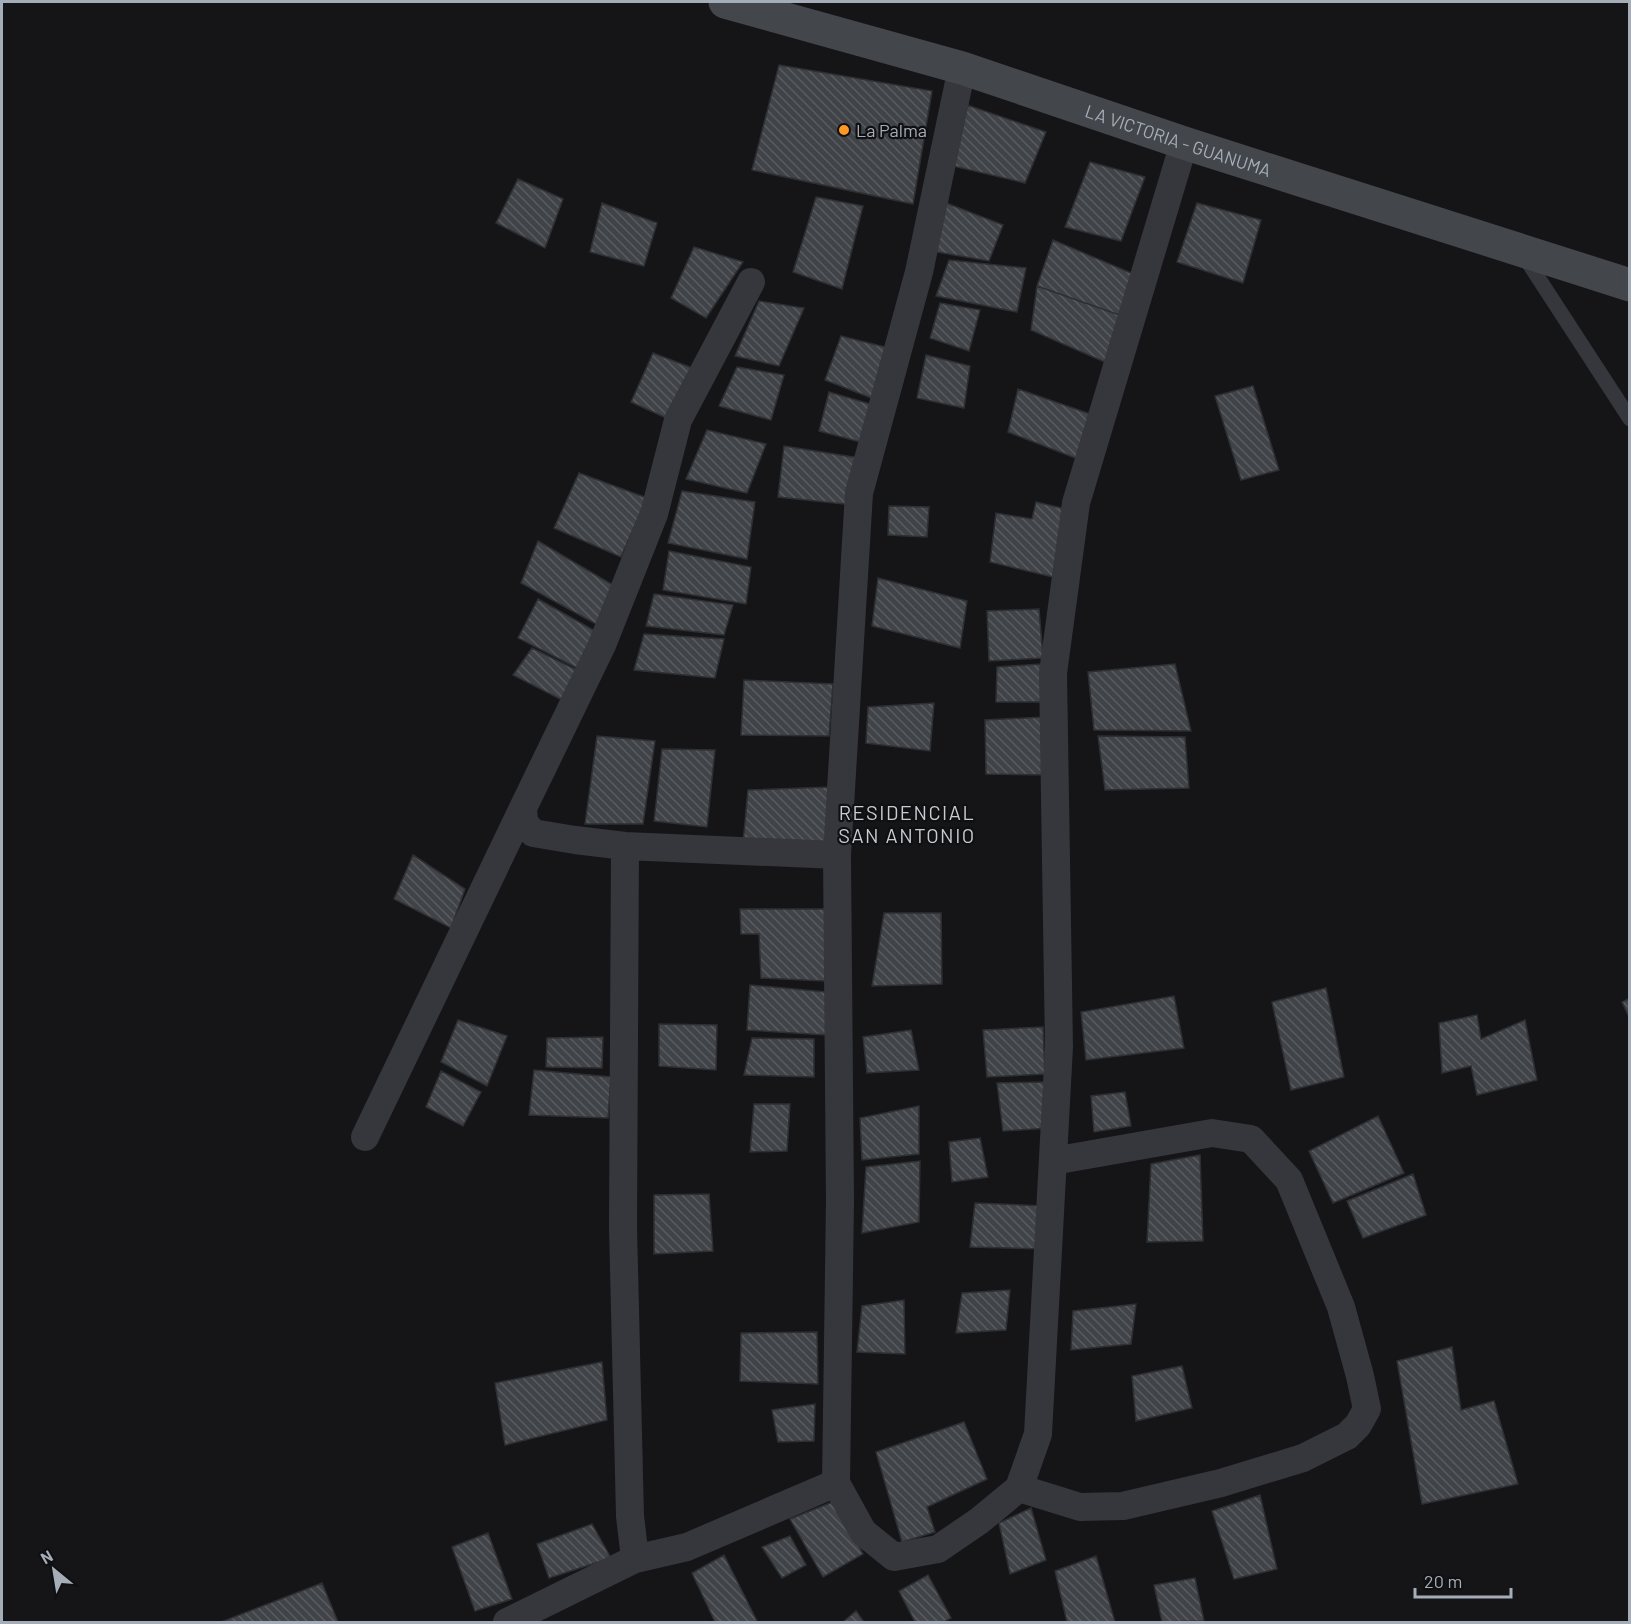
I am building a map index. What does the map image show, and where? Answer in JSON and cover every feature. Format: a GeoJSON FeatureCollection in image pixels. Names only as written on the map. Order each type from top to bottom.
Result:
{"type":"FeatureCollection","features":[{"type":"Feature","properties":{"kind":"main road","name":"LA VICTORIA - GUANUMA"},"geometry":{"type":"LineString","coordinates":[[725,2],[962,68],[1184,143],[1629,285]]}},
{"type":"Feature","properties":{"kind":"street"},"geometry":{"type":"LineString","coordinates":[[962,68],[919,273],[859,493],[837,855],[840,1201],[836,1483],[862,1532],[894,1557],[938,1549],[979,1521],[1019,1488],[1038,1434],[1059,1047],[1053,673],[1076,503],[1184,143]]}},
{"type":"Feature","properties":{"kind":"street"},"geometry":{"type":"LineString","coordinates":[[365,1137],[602,645],[654,514],[678,420],[751,282]]}},
{"type":"Feature","properties":{"kind":"street"},"geometry":{"type":"LineString","coordinates":[[523,808],[524,822],[533,833],[575,840],[625,846],[837,855]]}},
{"type":"Feature","properties":{"kind":"street"},"geometry":{"type":"LineString","coordinates":[[625,846],[623,1227],[630,1516],[635,1559]]}},
{"type":"Feature","properties":{"kind":"street"},"geometry":{"type":"LineString","coordinates":[[1019,1488],[1080,1507],[1123,1506],[1221,1483],[1303,1458],[1347,1436],[1358,1425],[1366,1409],[1360,1376],[1341,1307],[1289,1179],[1251,1139],[1212,1134],[1053,1161]]}},
{"type":"Feature","properties":{"kind":"street"},"geometry":{"type":"LineString","coordinates":[[507,1623],[635,1559],[687,1547],[836,1483]]}},
{"type":"Feature","properties":{"kind":"lane"},"geometry":{"type":"LineString","coordinates":[[1520,250],[1629,419]]}},
{"type":"Feature","properties":{"kind":"building","name":"La Palma"},"geometry":{"type":"Polygon","coordinates":[[[779,65],[932,91],[913,204],[752,170],[779,65]]]}},
{"type":"Feature","properties":{"kind":"building"},"geometry":{"type":"Polygon","coordinates":[[[967,105],[1046,132],[1025,183],[953,166],[967,105]]]}},
{"type":"Feature","properties":{"kind":"building"},"geometry":{"type":"Polygon","coordinates":[[[1090,162],[1145,177],[1121,241],[1065,227],[1090,162]]]}},
{"type":"Feature","properties":{"kind":"building"},"geometry":{"type":"Polygon","coordinates":[[[518,179],[563,199],[545,248],[496,223],[518,179]]]}},
{"type":"Feature","properties":{"kind":"building"},"geometry":{"type":"Polygon","coordinates":[[[816,197],[863,206],[842,289],[793,272],[816,197]]]}},
{"type":"Feature","properties":{"kind":"building"},"geometry":{"type":"Polygon","coordinates":[[[941,201],[1003,225],[989,261],[931,251],[941,201]]]}},
{"type":"Feature","properties":{"kind":"building"},"geometry":{"type":"Polygon","coordinates":[[[602,203],[657,223],[644,266],[590,252],[602,203]]]}},
{"type":"Feature","properties":{"kind":"building"},"geometry":{"type":"Polygon","coordinates":[[[1197,203],[1261,220],[1243,283],[1177,262],[1197,203]]]}},
{"type":"Feature","properties":{"kind":"building"},"geometry":{"type":"Polygon","coordinates":[[[1053,240],[1138,276],[1128,318],[1037,286],[1053,240]]]}},
{"type":"Feature","properties":{"kind":"building"},"geometry":{"type":"Polygon","coordinates":[[[694,247],[743,262],[706,318],[671,298],[694,247]]]}},
{"type":"Feature","properties":{"kind":"building"},"geometry":{"type":"Polygon","coordinates":[[[949,260],[1026,268],[1017,312],[936,296],[949,260]]]}},
{"type":"Feature","properties":{"kind":"building"},"geometry":{"type":"Polygon","coordinates":[[[1037,286],[1128,318],[1107,363],[1031,330],[1037,286]]]}},
{"type":"Feature","properties":{"kind":"building"},"geometry":{"type":"Polygon","coordinates":[[[759,301],[804,308],[779,366],[735,356],[759,301]]]}},
{"type":"Feature","properties":{"kind":"building"},"geometry":{"type":"Polygon","coordinates":[[[940,303],[980,310],[969,351],[930,338],[940,303]]]}},
{"type":"Feature","properties":{"kind":"building"},"geometry":{"type":"Polygon","coordinates":[[[841,336],[893,349],[879,401],[825,380],[841,336]]]}},
{"type":"Feature","properties":{"kind":"building"},"geometry":{"type":"Polygon","coordinates":[[[653,353],[700,371],[673,421],[631,402],[653,353]]]}},
{"type":"Feature","properties":{"kind":"building"},"geometry":{"type":"Polygon","coordinates":[[[926,355],[970,366],[964,408],[917,398],[926,355]]]}},
{"type":"Feature","properties":{"kind":"building"},"geometry":{"type":"Polygon","coordinates":[[[737,367],[784,375],[771,420],[719,406],[737,367]]]}},
{"type":"Feature","properties":{"kind":"building"},"geometry":{"type":"Polygon","coordinates":[[[1253,386],[1279,470],[1241,480],[1215,396],[1253,386]]]}},
{"type":"Feature","properties":{"kind":"building"},"geometry":{"type":"Polygon","coordinates":[[[1018,389],[1096,416],[1083,461],[1008,432],[1018,389]]]}},
{"type":"Feature","properties":{"kind":"building"},"geometry":{"type":"Polygon","coordinates":[[[829,392],[877,406],[868,444],[819,431],[829,392]]]}},
{"type":"Feature","properties":{"kind":"building"},"geometry":{"type":"Polygon","coordinates":[[[707,430],[766,444],[747,493],[686,479],[707,430]]]}},
{"type":"Feature","properties":{"kind":"building"},"geometry":{"type":"Polygon","coordinates":[[[784,446],[859,458],[853,505],[778,497],[784,446]]]}},
{"type":"Feature","properties":{"kind":"building"},"geometry":{"type":"Polygon","coordinates":[[[579,473],[647,498],[621,557],[554,528],[579,473]]]}},
{"type":"Feature","properties":{"kind":"building"},"geometry":{"type":"Polygon","coordinates":[[[682,491],[755,502],[747,559],[668,543],[682,491]]]}},
{"type":"Feature","properties":{"kind":"building"},"geometry":{"type":"Polygon","coordinates":[[[1036,502],[1066,509],[1053,577],[990,562],[996,513],[1032,519],[1036,502]]]}},
{"type":"Feature","properties":{"kind":"building"},"geometry":{"type":"Polygon","coordinates":[[[889,506],[929,507],[927,537],[888,535],[889,506]]]}},
{"type":"Feature","properties":{"kind":"building"},"geometry":{"type":"Polygon","coordinates":[[[538,541],[618,588],[596,624],[521,583],[538,541]]]}},
{"type":"Feature","properties":{"kind":"building"},"geometry":{"type":"Polygon","coordinates":[[[669,551],[751,567],[746,604],[663,590],[669,551]]]}},
{"type":"Feature","properties":{"kind":"building"},"geometry":{"type":"Polygon","coordinates":[[[878,578],[967,601],[960,648],[872,626],[878,578]]]}},
{"type":"Feature","properties":{"kind":"building"},"geometry":{"type":"Polygon","coordinates":[[[654,594],[733,605],[724,635],[646,626],[654,594]]]}},
{"type":"Feature","properties":{"kind":"building"},"geometry":{"type":"Polygon","coordinates":[[[538,599],[597,632],[577,668],[518,638],[538,599]]]}},
{"type":"Feature","properties":{"kind":"building"},"geometry":{"type":"Polygon","coordinates":[[[1039,609],[1043,658],[989,661],[987,611],[1039,609]]]}},
{"type":"Feature","properties":{"kind":"building"},"geometry":{"type":"Polygon","coordinates":[[[644,634],[724,639],[715,678],[634,670],[644,634]]]}},
{"type":"Feature","properties":{"kind":"building"},"geometry":{"type":"Polygon","coordinates":[[[532,648],[581,672],[564,701],[513,675],[532,648]]]}},
{"type":"Feature","properties":{"kind":"building"},"geometry":{"type":"Polygon","coordinates":[[[1041,664],[1043,702],[996,702],[997,667],[1041,664]]]}},
{"type":"Feature","properties":{"kind":"building"},"geometry":{"type":"Polygon","coordinates":[[[1175,664],[1191,731],[1094,730],[1088,672],[1175,664]]]}},
{"type":"Feature","properties":{"kind":"building"},"geometry":{"type":"Polygon","coordinates":[[[744,680],[833,684],[829,736],[741,735],[744,680]]]}},
{"type":"Feature","properties":{"kind":"building"},"geometry":{"type":"Polygon","coordinates":[[[934,703],[930,751],[866,743],[868,707],[934,703]]]}},
{"type":"Feature","properties":{"kind":"building"},"geometry":{"type":"Polygon","coordinates":[[[1045,717],[1049,775],[986,774],[985,720],[1045,717]]]}},
{"type":"Feature","properties":{"kind":"building"},"geometry":{"type":"Polygon","coordinates":[[[597,736],[655,741],[643,824],[585,824],[597,736]]]}},
{"type":"Feature","properties":{"kind":"building"},"geometry":{"type":"Polygon","coordinates":[[[1098,736],[1185,737],[1189,788],[1105,790],[1098,736]]]}},
{"type":"Feature","properties":{"kind":"building"},"geometry":{"type":"Polygon","coordinates":[[[662,749],[715,750],[707,827],[654,821],[662,749]]]}},
{"type":"Feature","properties":{"kind":"building"},"geometry":{"type":"Polygon","coordinates":[[[830,787],[825,844],[743,843],[748,790],[830,787]]]}},
{"type":"Feature","properties":{"kind":"building"},"geometry":{"type":"Polygon","coordinates":[[[413,855],[465,889],[451,928],[394,899],[413,855]]]}},
{"type":"Feature","properties":{"kind":"building"},"geometry":{"type":"Polygon","coordinates":[[[740,909],[826,909],[825,981],[761,978],[759,934],[741,934],[740,909]]]}},
{"type":"Feature","properties":{"kind":"building"},"geometry":{"type":"Polygon","coordinates":[[[884,913],[941,913],[942,984],[872,986],[884,913]]]}},
{"type":"Feature","properties":{"kind":"building"},"geometry":{"type":"Polygon","coordinates":[[[750,985],[826,992],[826,1035],[747,1030],[750,985]]]}},
{"type":"Feature","properties":{"kind":"building"},"geometry":{"type":"Polygon","coordinates":[[[1326,988],[1344,1077],[1291,1090],[1272,1002],[1326,988]]]}},
{"type":"Feature","properties":{"kind":"building"},"geometry":{"type":"Polygon","coordinates":[[[1174,996],[1184,1048],[1086,1060],[1081,1012],[1174,996]]]}},
{"type":"Feature","properties":{"kind":"building"},"geometry":{"type":"Polygon","coordinates":[[[1630,998],[1630,1019],[1622,1002],[1630,998]]]}},
{"type":"Feature","properties":{"kind":"building"},"geometry":{"type":"Polygon","coordinates":[[[1477,1015],[1481,1039],[1525,1020],[1537,1080],[1477,1095],[1471,1066],[1442,1073],[1439,1023],[1477,1015]]]}},
{"type":"Feature","properties":{"kind":"building"},"geometry":{"type":"Polygon","coordinates":[[[458,1020],[507,1036],[487,1086],[441,1062],[458,1020]]]}},
{"type":"Feature","properties":{"kind":"building"},"geometry":{"type":"Polygon","coordinates":[[[659,1024],[717,1025],[716,1070],[659,1066],[659,1024]]]}},
{"type":"Feature","properties":{"kind":"building"},"geometry":{"type":"Polygon","coordinates":[[[1043,1027],[1045,1074],[987,1077],[983,1030],[1043,1027]]]}},
{"type":"Feature","properties":{"kind":"building"},"geometry":{"type":"Polygon","coordinates":[[[911,1030],[919,1070],[867,1073],[863,1037],[911,1030]]]}},
{"type":"Feature","properties":{"kind":"building"},"geometry":{"type":"Polygon","coordinates":[[[603,1037],[602,1068],[546,1067],[547,1038],[603,1037]]]}},
{"type":"Feature","properties":{"kind":"building"},"geometry":{"type":"Polygon","coordinates":[[[752,1038],[814,1039],[814,1077],[744,1075],[752,1038]]]}},
{"type":"Feature","properties":{"kind":"building"},"geometry":{"type":"Polygon","coordinates":[[[534,1070],[611,1077],[608,1118],[529,1115],[534,1070]]]}},
{"type":"Feature","properties":{"kind":"building"},"geometry":{"type":"Polygon","coordinates":[[[441,1071],[481,1092],[463,1126],[426,1107],[441,1071]]]}},
{"type":"Feature","properties":{"kind":"building"},"geometry":{"type":"Polygon","coordinates":[[[1047,1082],[1049,1128],[1003,1131],[997,1083],[1047,1082]]]}},
{"type":"Feature","properties":{"kind":"building"},"geometry":{"type":"Polygon","coordinates":[[[1125,1092],[1131,1126],[1094,1132],[1091,1096],[1125,1092]]]}},
{"type":"Feature","properties":{"kind":"building"},"geometry":{"type":"Polygon","coordinates":[[[754,1104],[790,1104],[787,1151],[750,1152],[754,1104]]]}},
{"type":"Feature","properties":{"kind":"building"},"geometry":{"type":"Polygon","coordinates":[[[919,1106],[919,1154],[862,1160],[860,1118],[919,1106]]]}},
{"type":"Feature","properties":{"kind":"building"},"geometry":{"type":"Polygon","coordinates":[[[1378,1116],[1404,1173],[1333,1203],[1309,1151],[1378,1116]]]}},
{"type":"Feature","properties":{"kind":"building"},"geometry":{"type":"Polygon","coordinates":[[[980,1138],[988,1177],[952,1182],[949,1142],[980,1138]]]}},
{"type":"Feature","properties":{"kind":"building"},"geometry":{"type":"Polygon","coordinates":[[[1200,1155],[1203,1241],[1147,1242],[1151,1164],[1200,1155]]]}},
{"type":"Feature","properties":{"kind":"building"},"geometry":{"type":"Polygon","coordinates":[[[920,1161],[919,1222],[862,1233],[866,1167],[920,1161]]]}},
{"type":"Feature","properties":{"kind":"building"},"geometry":{"type":"Polygon","coordinates":[[[1413,1174],[1426,1215],[1363,1238],[1347,1201],[1413,1174]]]}},
{"type":"Feature","properties":{"kind":"building"},"geometry":{"type":"Polygon","coordinates":[[[709,1194],[713,1251],[654,1254],[654,1195],[709,1194]]]}},
{"type":"Feature","properties":{"kind":"building"},"geometry":{"type":"Polygon","coordinates":[[[975,1203],[1044,1206],[1043,1249],[970,1247],[975,1203]]]}},
{"type":"Feature","properties":{"kind":"building"},"geometry":{"type":"Polygon","coordinates":[[[1010,1290],[1006,1330],[956,1333],[962,1293],[1010,1290]]]}},
{"type":"Feature","properties":{"kind":"building"},"geometry":{"type":"Polygon","coordinates":[[[904,1300],[905,1354],[857,1352],[862,1306],[904,1300]]]}},
{"type":"Feature","properties":{"kind":"building"},"geometry":{"type":"Polygon","coordinates":[[[1136,1304],[1131,1344],[1071,1350],[1073,1311],[1136,1304]]]}},
{"type":"Feature","properties":{"kind":"building"},"geometry":{"type":"Polygon","coordinates":[[[817,1332],[818,1384],[740,1381],[741,1333],[817,1332]]]}},
{"type":"Feature","properties":{"kind":"building"},"geometry":{"type":"Polygon","coordinates":[[[1452,1347],[1461,1410],[1494,1401],[1518,1484],[1422,1504],[1397,1361],[1452,1347]]]}},
{"type":"Feature","properties":{"kind":"building"},"geometry":{"type":"Polygon","coordinates":[[[602,1362],[607,1420],[505,1445],[495,1383],[602,1362]]]}},
{"type":"Feature","properties":{"kind":"building"},"geometry":{"type":"Polygon","coordinates":[[[1182,1366],[1192,1408],[1136,1421],[1132,1376],[1182,1366]]]}},
{"type":"Feature","properties":{"kind":"building"},"geometry":{"type":"Polygon","coordinates":[[[815,1404],[814,1441],[778,1442],[772,1410],[815,1404]]]}},
{"type":"Feature","properties":{"kind":"building"},"geometry":{"type":"Polygon","coordinates":[[[964,1422],[987,1479],[927,1507],[935,1532],[902,1542],[876,1452],[964,1422]]]}},
{"type":"Feature","properties":{"kind":"building"},"geometry":{"type":"Polygon","coordinates":[[[1260,1495],[1277,1569],[1234,1579],[1212,1511],[1260,1495]]]}},
{"type":"Feature","properties":{"kind":"building"},"geometry":{"type":"Polygon","coordinates":[[[835,1501],[863,1554],[823,1577],[790,1519],[835,1501]]]}},
{"type":"Feature","properties":{"kind":"building"},"geometry":{"type":"Polygon","coordinates":[[[1031,1508],[1046,1560],[1010,1574],[999,1523],[1031,1508]]]}},
{"type":"Feature","properties":{"kind":"building"},"geometry":{"type":"Polygon","coordinates":[[[592,1524],[611,1558],[549,1578],[537,1544],[592,1524]]]}},
{"type":"Feature","properties":{"kind":"building"},"geometry":{"type":"Polygon","coordinates":[[[488,1533],[512,1599],[475,1611],[452,1547],[488,1533]]]}},
{"type":"Feature","properties":{"kind":"building"},"geometry":{"type":"Polygon","coordinates":[[[790,1536],[806,1565],[782,1578],[762,1547],[790,1536]]]}},
{"type":"Feature","properties":{"kind":"building"},"geometry":{"type":"Polygon","coordinates":[[[724,1555],[757,1621],[715,1622],[692,1573],[724,1555]]]}},
{"type":"Feature","properties":{"kind":"building"},"geometry":{"type":"Polygon","coordinates":[[[1096,1556],[1115,1622],[1067,1622],[1055,1571],[1096,1556]]]}},
{"type":"Feature","properties":{"kind":"building"},"geometry":{"type":"Polygon","coordinates":[[[928,1575],[951,1618],[944,1622],[915,1622],[899,1591],[928,1575]]]}},
{"type":"Feature","properties":{"kind":"building"},"geometry":{"type":"Polygon","coordinates":[[[1195,1578],[1204,1621],[1162,1622],[1154,1585],[1195,1578]]]}},
{"type":"Feature","properties":{"kind":"building"},"geometry":{"type":"Polygon","coordinates":[[[322,1583],[338,1622],[221,1622],[322,1583]]]}},
{"type":"Feature","properties":{"kind":"building"},"geometry":{"type":"Polygon","coordinates":[[[856,1611],[864,1622],[843,1622],[856,1611]]]}},
{"type":"Feature","properties":{"kind":"place","name":"La Palma"},"geometry":{"type":"Point","coordinates":[844,130]}},
{"type":"Feature","properties":{"kind":"district","name":"RESIDENCIAL SAN ANTONIO"},"geometry":{"type":"Point","coordinates":[907,824]}}]}
